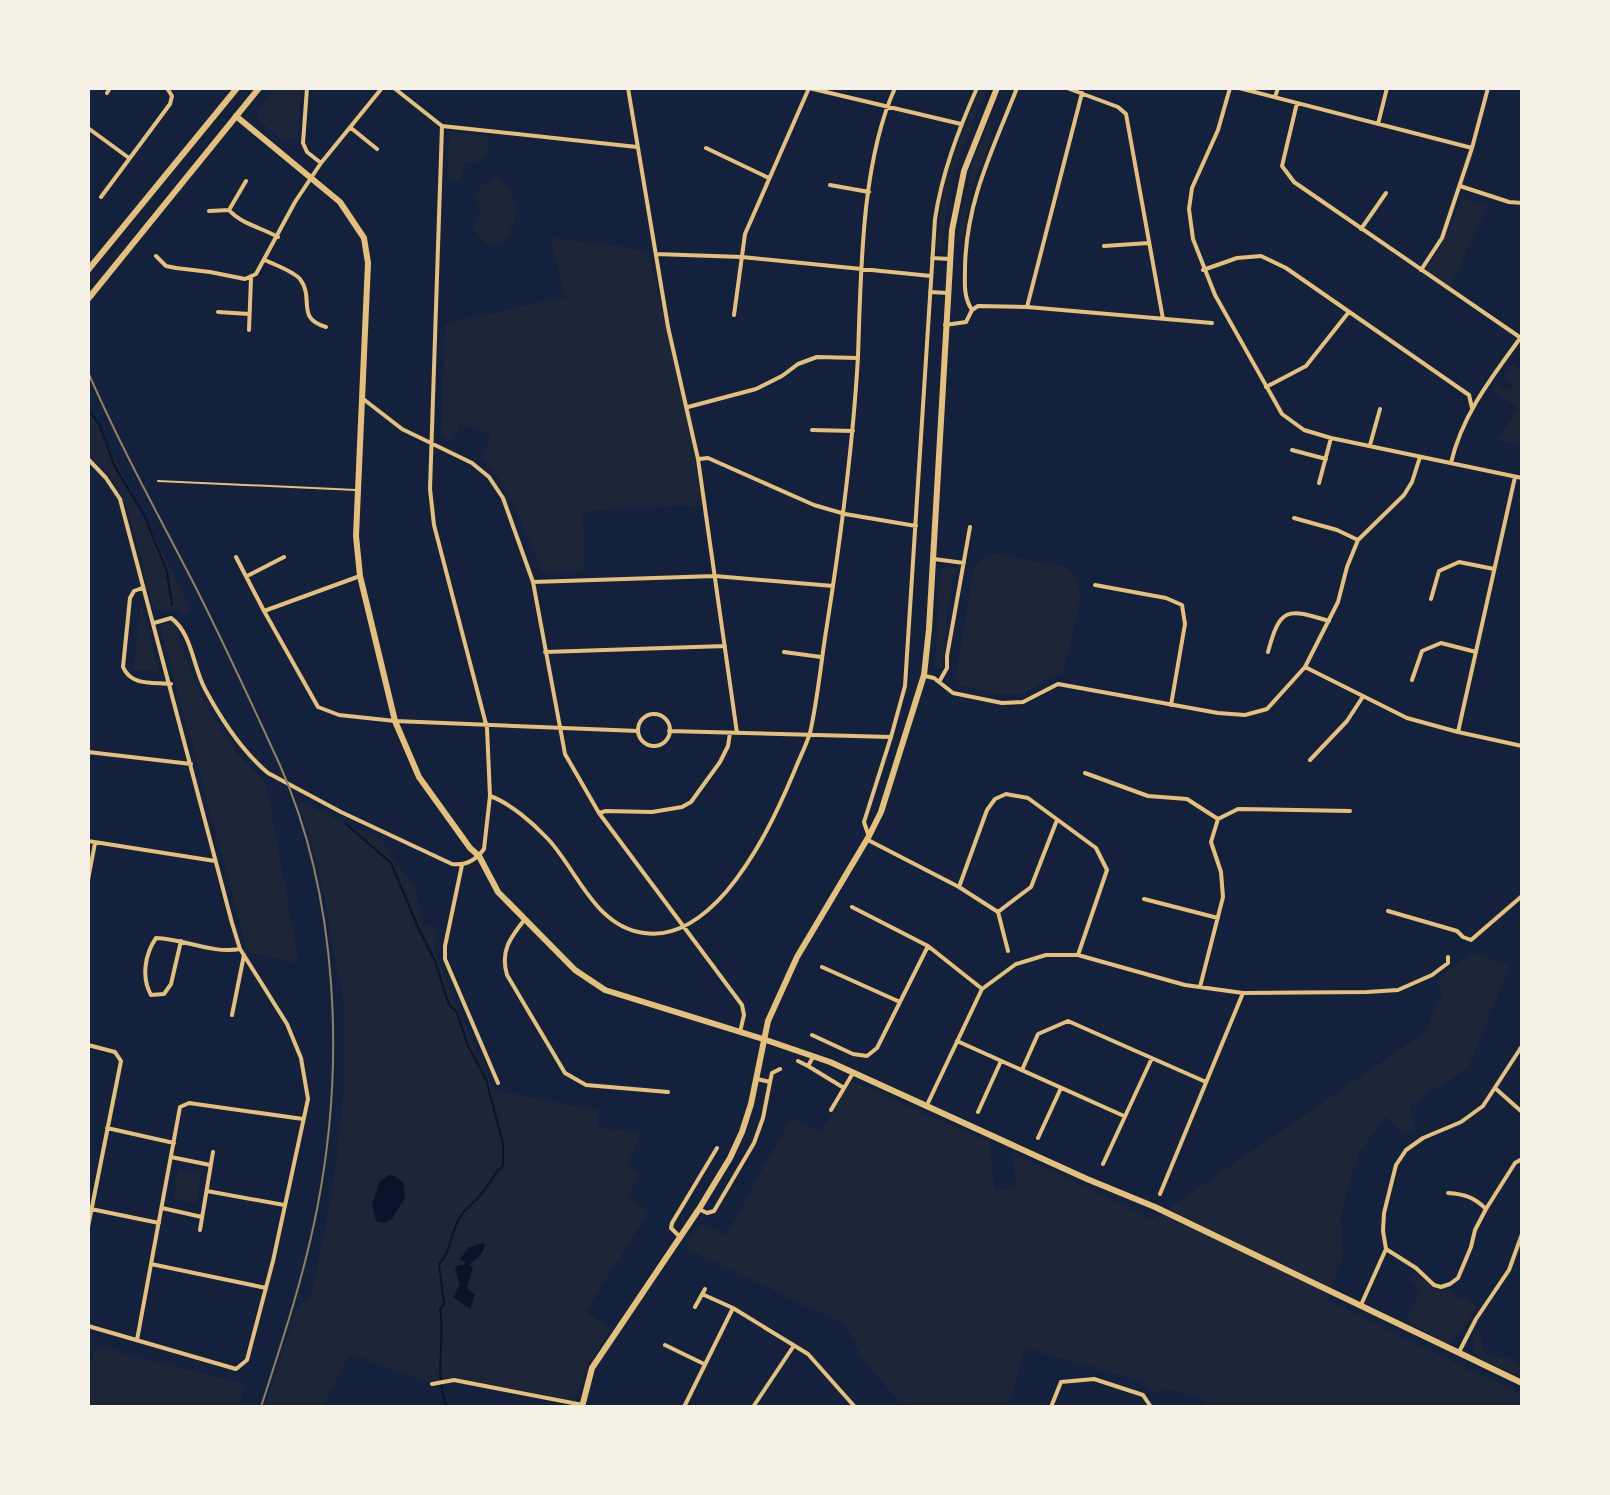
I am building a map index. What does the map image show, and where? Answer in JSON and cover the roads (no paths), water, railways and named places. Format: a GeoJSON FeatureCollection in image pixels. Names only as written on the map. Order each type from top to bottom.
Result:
{"type":"FeatureCollection","features":[{"type":"Feature","properties":{"kind":"main road"},"geometry":{"type":"LineString","coordinates":[[88,270],[237,88]]}},
{"type":"Feature","properties":{"kind":"main road"},"geometry":{"type":"LineString","coordinates":[[88,299],[259,88]]}},
{"type":"Feature","properties":{"kind":"main road"},"geometry":{"type":"LineString","coordinates":[[582,1406],[592,1368],[730,1158],[742,1132],[757,1079],[768,1021],[797,957],[881,812],[924,675],[945,325],[958,190],[997,88]]}},
{"type":"Feature","properties":{"kind":"main road"},"geometry":{"type":"LineString","coordinates":[[224,106],[340,202],[364,238],[368,263],[356,536],[360,576],[395,721],[419,777],[479,856],[498,892],[575,970],[605,990],[763,1039],[853,1073],[1155,1207],[1522,1383]]}},
{"type":"Feature","properties":{"kind":"street"},"geometry":{"type":"LineString","coordinates":[[101,197],[170,104],[172,96],[167,88]]}},
{"type":"Feature","properties":{"kind":"street"},"geometry":{"type":"LineString","coordinates":[[307,88],[303,143],[307,152],[321,163]]}},
{"type":"Feature","properties":{"kind":"street"},"geometry":{"type":"LineString","coordinates":[[249,330],[251,278],[265,260],[295,202],[321,163],[382,88]]}},
{"type":"Feature","properties":{"kind":"street"},"geometry":{"type":"LineString","coordinates":[[394,88],[442,126],[637,147]]}},
{"type":"Feature","properties":{"kind":"street"},"geometry":{"type":"LineString","coordinates":[[628,88],[668,327],[698,459],[737,733]]}},
{"type":"Feature","properties":{"kind":"street"},"geometry":{"type":"LineString","coordinates":[[734,315],[745,234],[809,88],[961,124]]}},
{"type":"Feature","properties":{"kind":"street"},"geometry":{"type":"LineString","coordinates":[[490,796],[502,800],[548,839],[579,886],[617,923],[642,933],[671,934],[710,909],[740,875],[764,837],[810,734],[845,514],[869,192],[888,105],[895,88]]}},
{"type":"Feature","properties":{"kind":"street"},"geometry":{"type":"LineString","coordinates":[[977,88],[961,124],[940,188],[932,258],[905,686],[864,822],[868,838],[959,887],[998,912],[1008,951]]}},
{"type":"Feature","properties":{"kind":"street"},"geometry":{"type":"LineString","coordinates":[[972,310],[965,294],[965,250],[972,201],[1017,88]]}},
{"type":"Feature","properties":{"kind":"street"},"geometry":{"type":"LineString","coordinates":[[1067,88],[1118,107],[1126,114],[1163,319]]}},
{"type":"Feature","properties":{"kind":"street"},"geometry":{"type":"LineString","coordinates":[[1230,88],[1218,130],[1192,188],[1189,209],[1193,239],[1203,270],[1282,414],[1304,430],[1331,438],[1522,478]]}},
{"type":"Feature","properties":{"kind":"street"},"geometry":{"type":"LineString","coordinates":[[1239,88],[1472,148]]}},
{"type":"Feature","properties":{"kind":"street"},"geometry":{"type":"LineString","coordinates":[[1275,97],[1278,88]]}},
{"type":"Feature","properties":{"kind":"street"},"geometry":{"type":"LineString","coordinates":[[1378,124],[1387,88]]}},
{"type":"Feature","properties":{"kind":"street"},"geometry":{"type":"LineString","coordinates":[[1421,270],[1442,238],[1488,88]]}},
{"type":"Feature","properties":{"kind":"street"},"geometry":{"type":"LineString","coordinates":[[1027,307],[1082,93]]}},
{"type":"Feature","properties":{"kind":"street"},"geometry":{"type":"LineString","coordinates":[[1297,103],[1282,166],[1294,182],[1521,338],[1472,408],[1458,436],[1451,463]]}},
{"type":"Feature","properties":{"kind":"street"},"geometry":{"type":"LineString","coordinates":[[154,623],[171,618],[181,626],[203,687],[225,723],[268,773],[442,860],[462,865],[479,856],[484,849],[490,796],[486,723],[434,525],[430,489],[442,126]]}},
{"type":"Feature","properties":{"kind":"street"},"geometry":{"type":"LineString","coordinates":[[88,128],[129,158]]}},
{"type":"Feature","properties":{"kind":"street"},"geometry":{"type":"LineString","coordinates":[[350,128],[377,149]]}},
{"type":"Feature","properties":{"kind":"street"},"geometry":{"type":"LineString","coordinates":[[706,148],[770,178]]}},
{"type":"Feature","properties":{"kind":"street"},"geometry":{"type":"LineString","coordinates":[[229,210],[246,181]]}},
{"type":"Feature","properties":{"kind":"street"},"geometry":{"type":"LineString","coordinates":[[830,185],[869,192]]}},
{"type":"Feature","properties":{"kind":"street"},"geometry":{"type":"LineString","coordinates":[[1460,186],[1509,202],[1522,203]]}},
{"type":"Feature","properties":{"kind":"street"},"geometry":{"type":"LineString","coordinates":[[1361,229],[1386,193]]}},
{"type":"Feature","properties":{"kind":"street"},"geometry":{"type":"LineString","coordinates":[[229,210],[237,219],[278,237]]}},
{"type":"Feature","properties":{"kind":"street"},"geometry":{"type":"LineString","coordinates":[[209,211],[229,210]]}},
{"type":"Feature","properties":{"kind":"street"},"geometry":{"type":"LineString","coordinates":[[1104,246],[1150,243]]}},
{"type":"Feature","properties":{"kind":"street"},"geometry":{"type":"LineString","coordinates":[[656,254],[742,257],[931,276]]}},
{"type":"Feature","properties":{"kind":"street"},"geometry":{"type":"LineString","coordinates":[[156,256],[166,266],[251,278]]}},
{"type":"Feature","properties":{"kind":"street"},"geometry":{"type":"LineString","coordinates":[[1203,270],[1237,258],[1261,256],[1286,268],[1469,395],[1482,393]]}},
{"type":"Feature","properties":{"kind":"street"},"geometry":{"type":"LineString","coordinates":[[932,258],[950,259]]}},
{"type":"Feature","properties":{"kind":"street"},"geometry":{"type":"LineString","coordinates":[[265,260],[298,276],[307,291],[308,316],[314,324],[326,327]]}},
{"type":"Feature","properties":{"kind":"street"},"geometry":{"type":"LineString","coordinates":[[930,292],[948,293]]}},
{"type":"Feature","properties":{"kind":"street"},"geometry":{"type":"LineString","coordinates":[[945,325],[966,322],[978,306],[1027,307],[1212,323]]}},
{"type":"Feature","properties":{"kind":"street"},"geometry":{"type":"LineString","coordinates":[[218,312],[249,314]]}},
{"type":"Feature","properties":{"kind":"street"},"geometry":{"type":"LineString","coordinates":[[1266,387],[1306,366],[1348,313]]}},
{"type":"Feature","properties":{"kind":"street"},"geometry":{"type":"LineString","coordinates":[[688,407],[756,389],[798,364],[817,357],[858,358]]}},
{"type":"Feature","properties":{"kind":"street"},"geometry":{"type":"LineString","coordinates":[[1469,395],[1472,408]]}},
{"type":"Feature","properties":{"kind":"street"},"geometry":{"type":"LineString","coordinates":[[362,398],[402,429],[472,463],[489,477],[503,498],[533,582],[565,754],[599,813],[742,1005],[744,1015],[740,1032]]}},
{"type":"Feature","properties":{"kind":"street"},"geometry":{"type":"LineString","coordinates":[[1370,445],[1380,409]]}},
{"type":"Feature","properties":{"kind":"street"},"geometry":{"type":"LineString","coordinates":[[812,430],[853,431]]}},
{"type":"Feature","properties":{"kind":"street"},"geometry":{"type":"LineString","coordinates":[[1319,483],[1331,438]]}},
{"type":"Feature","properties":{"kind":"street"},"geometry":{"type":"LineString","coordinates":[[1292,450],[1326,459]]}},
{"type":"Feature","properties":{"kind":"street"},"geometry":{"type":"LineString","coordinates":[[924,675],[953,693],[1002,703],[1023,702],[1058,684],[1245,715],[1267,709],[1305,667],[1329,621],[1358,540],[1404,495],[1420,457]]}},
{"type":"Feature","properties":{"kind":"street"},"geometry":{"type":"LineString","coordinates":[[698,459],[708,458],[814,505],[845,514],[916,526]]}},
{"type":"Feature","properties":{"kind":"street"},"geometry":{"type":"LineString","coordinates":[[88,459],[120,499],[215,861],[242,951],[287,1024],[301,1058],[308,1099],[247,1360],[236,1369],[88,1326]]}},
{"type":"Feature","properties":{"kind":"street"},"geometry":{"type":"LineString","coordinates":[[1458,732],[1515,476]]}},
{"type":"Feature","properties":{"kind":"street"},"geometry":{"type":"LineString","coordinates":[[1294,518],[1337,530],[1358,540]]}},
{"type":"Feature","properties":{"kind":"street"},"geometry":{"type":"LineString","coordinates":[[1300,528],[1302,520]]}},
{"type":"Feature","properties":{"kind":"street"},"geometry":{"type":"LineString","coordinates":[[939,682],[947,668],[970,527]]}},
{"type":"Feature","properties":{"kind":"street"},"geometry":{"type":"LineString","coordinates":[[236,557],[318,707],[339,715],[395,721],[638,731]]}},
{"type":"Feature","properties":{"kind":"street"},"geometry":{"type":"LineString","coordinates":[[247,576],[284,557]]}},
{"type":"Feature","properties":{"kind":"street"},"geometry":{"type":"LineString","coordinates":[[933,559],[964,563]]}},
{"type":"Feature","properties":{"kind":"street"},"geometry":{"type":"LineString","coordinates":[[1431,599],[1439,571],[1459,562],[1494,569]]}},
{"type":"Feature","properties":{"kind":"street"},"geometry":{"type":"LineString","coordinates":[[264,611],[360,576]]}},
{"type":"Feature","properties":{"kind":"street"},"geometry":{"type":"LineString","coordinates":[[533,582],[715,576],[833,586]]}},
{"type":"Feature","properties":{"kind":"street"},"geometry":{"type":"LineString","coordinates":[[1095,585],[1166,598],[1182,605],[1185,624],[1171,705]]}},
{"type":"Feature","properties":{"kind":"street"},"geometry":{"type":"LineString","coordinates":[[142,588],[134,591],[130,598],[123,667],[133,681],[171,684]]}},
{"type":"Feature","properties":{"kind":"street"},"geometry":{"type":"LineString","coordinates":[[1268,652],[1278,622],[1289,614],[1299,612],[1329,621]]}},
{"type":"Feature","properties":{"kind":"street"},"geometry":{"type":"LineString","coordinates":[[1263,642],[1271,644]]}},
{"type":"Feature","properties":{"kind":"street"},"geometry":{"type":"LineString","coordinates":[[1412,680],[1422,651],[1441,643],[1476,652]]}},
{"type":"Feature","properties":{"kind":"street"},"geometry":{"type":"LineString","coordinates":[[545,652],[725,646]]}},
{"type":"Feature","properties":{"kind":"street"},"geometry":{"type":"LineString","coordinates":[[784,652],[822,657]]}},
{"type":"Feature","properties":{"kind":"street"},"geometry":{"type":"LineString","coordinates":[[1305,667],[1407,718],[1522,746]]}},
{"type":"Feature","properties":{"kind":"street"},"geometry":{"type":"LineString","coordinates":[[1310,760],[1347,721],[1362,697]]}},
{"type":"Feature","properties":{"kind":"street"},"geometry":{"type":"LineString","coordinates":[[654,714],[663,717],[669,731],[665,740],[656,745],[646,744],[638,731],[644,717],[654,714]]}},
{"type":"Feature","properties":{"kind":"street"},"geometry":{"type":"LineString","coordinates":[[896,722],[907,724]]}},
{"type":"Feature","properties":{"kind":"street"},"geometry":{"type":"LineString","coordinates":[[669,731],[891,737]]}},
{"type":"Feature","properties":{"kind":"street"},"geometry":{"type":"LineString","coordinates":[[599,813],[652,812],[682,807],[691,802],[720,762],[730,733]]}},
{"type":"Feature","properties":{"kind":"street"},"geometry":{"type":"LineString","coordinates":[[88,752],[191,764]]}},
{"type":"Feature","properties":{"kind":"street"},"geometry":{"type":"LineString","coordinates":[[886,753],[897,757]]}},
{"type":"Feature","properties":{"kind":"street"},"geometry":{"type":"LineString","coordinates":[[1085,773],[1148,796],[1187,799],[1218,819]]}},
{"type":"Feature","properties":{"kind":"street"},"geometry":{"type":"LineString","coordinates":[[959,887],[987,810],[995,799],[1006,794],[1028,798],[1096,848],[1107,870],[1078,955]]}},
{"type":"Feature","properties":{"kind":"street"},"geometry":{"type":"LineString","coordinates":[[1200,987],[1223,897],[1221,872],[1211,842],[1218,819],[1238,809],[1350,811]]}},
{"type":"Feature","properties":{"kind":"street"},"geometry":{"type":"LineString","coordinates":[[998,912],[1031,887],[1057,820]]}},
{"type":"Feature","properties":{"kind":"street"},"geometry":{"type":"LineString","coordinates":[[88,841],[215,861]]}},
{"type":"Feature","properties":{"kind":"street"},"geometry":{"type":"LineString","coordinates":[[88,880],[95,843]]}},
{"type":"Feature","properties":{"kind":"street"},"geometry":{"type":"LineString","coordinates":[[462,865],[445,959],[498,1083]]}},
{"type":"Feature","properties":{"kind":"street"},"geometry":{"type":"LineString","coordinates":[[1388,911],[1457,931],[1466,939],[1476,938],[1522,896]]}},
{"type":"Feature","properties":{"kind":"street"},"geometry":{"type":"LineString","coordinates":[[1144,899],[1218,918]]}},
{"type":"Feature","properties":{"kind":"street"},"geometry":{"type":"LineString","coordinates":[[852,907],[928,946],[982,989]]}},
{"type":"Feature","properties":{"kind":"street"},"geometry":{"type":"LineString","coordinates":[[525,919],[511,937],[504,951],[503,962],[507,975],[565,1073],[586,1085],[668,1092]]}},
{"type":"Feature","properties":{"kind":"street"},"geometry":{"type":"LineString","coordinates":[[181,941],[171,984],[164,994],[151,995],[145,984],[146,966],[156,938],[181,941],[225,952],[242,951]]}},
{"type":"Feature","properties":{"kind":"street"},"geometry":{"type":"LineString","coordinates":[[812,1035],[853,1054],[867,1056],[877,1048],[928,946]]}},
{"type":"Feature","properties":{"kind":"street"},"geometry":{"type":"LineString","coordinates":[[232,1015],[242,951]]}},
{"type":"Feature","properties":{"kind":"street"},"geometry":{"type":"LineString","coordinates":[[926,1106],[982,989],[1016,964],[1046,955],[1078,955],[1200,987],[1243,993],[1398,990],[1432,975],[1448,963],[1448,957]]}},
{"type":"Feature","properties":{"kind":"street"},"geometry":{"type":"LineString","coordinates":[[822,967],[900,1002]]}},
{"type":"Feature","properties":{"kind":"street"},"geometry":{"type":"LineString","coordinates":[[1160,1194],[1243,993]]}},
{"type":"Feature","properties":{"kind":"street"},"geometry":{"type":"LineString","coordinates":[[1022,1070],[1038,1034],[1068,1021],[1206,1082]]}},
{"type":"Feature","properties":{"kind":"street"},"geometry":{"type":"LineString","coordinates":[[957,1041],[1124,1116]]}},
{"type":"Feature","properties":{"kind":"street"},"geometry":{"type":"LineString","coordinates":[[88,1045],[115,1052],[121,1061],[88,1227]]}},
{"type":"Feature","properties":{"kind":"street"},"geometry":{"type":"LineString","coordinates":[[1361,1305],[1386,1249],[1384,1213],[1396,1165],[1406,1150],[1423,1138],[1461,1122],[1483,1106],[1522,1046]]}},
{"type":"Feature","properties":{"kind":"street"},"geometry":{"type":"LineString","coordinates":[[808,1066],[813,1057]]}},
{"type":"Feature","properties":{"kind":"street"},"geometry":{"type":"LineString","coordinates":[[1103,1164],[1152,1058]]}},
{"type":"Feature","properties":{"kind":"street"},"geometry":{"type":"LineString","coordinates":[[798,1061],[844,1088]]}},
{"type":"Feature","properties":{"kind":"street"},"geometry":{"type":"LineString","coordinates":[[978,1112],[1001,1061]]}},
{"type":"Feature","properties":{"kind":"street"},"geometry":{"type":"LineString","coordinates":[[699,1209],[707,1213],[714,1211],[754,1143],[763,1118],[772,1073],[780,1069]]}},
{"type":"Feature","properties":{"kind":"street"},"geometry":{"type":"LineString","coordinates":[[831,1110],[853,1073]]}},
{"type":"Feature","properties":{"kind":"street"},"geometry":{"type":"LineString","coordinates":[[757,1079],[770,1082]]}},
{"type":"Feature","properties":{"kind":"street"},"geometry":{"type":"LineString","coordinates":[[1038,1138],[1061,1088]]}},
{"type":"Feature","properties":{"kind":"street"},"geometry":{"type":"LineString","coordinates":[[1495,1088],[1522,1112]]}},
{"type":"Feature","properties":{"kind":"street"},"geometry":{"type":"LineString","coordinates":[[137,1340],[180,1107],[189,1103],[303,1119]]}},
{"type":"Feature","properties":{"kind":"street"},"geometry":{"type":"LineString","coordinates":[[107,1128],[174,1143]]}},
{"type":"Feature","properties":{"kind":"street"},"geometry":{"type":"LineString","coordinates":[[680,1237],[671,1228],[672,1223],[717,1148]]}},
{"type":"Feature","properties":{"kind":"street"},"geometry":{"type":"LineString","coordinates":[[200,1230],[213,1152]]}},
{"type":"Feature","properties":{"kind":"street"},"geometry":{"type":"LineString","coordinates":[[171,1157],[210,1165]]}},
{"type":"Feature","properties":{"kind":"street"},"geometry":{"type":"LineString","coordinates":[[1386,1249],[1416,1268],[1434,1285],[1441,1287],[1450,1284],[1458,1278],[1486,1209],[1515,1163],[1522,1159]]}},
{"type":"Feature","properties":{"kind":"street"},"geometry":{"type":"LineString","coordinates":[[207,1191],[284,1205]]}},
{"type":"Feature","properties":{"kind":"street"},"geometry":{"type":"LineString","coordinates":[[1448,1193],[1476,1199],[1486,1209]]}},
{"type":"Feature","properties":{"kind":"street"},"geometry":{"type":"LineString","coordinates":[[162,1208],[202,1218]]}},
{"type":"Feature","properties":{"kind":"street"},"geometry":{"type":"LineString","coordinates":[[91,1209],[159,1223]]}},
{"type":"Feature","properties":{"kind":"street"},"geometry":{"type":"LineString","coordinates":[[1459,1352],[1476,1319],[1509,1270],[1522,1234]]}},
{"type":"Feature","properties":{"kind":"street"},"geometry":{"type":"LineString","coordinates":[[151,1264],[266,1288]]}},
{"type":"Feature","properties":{"kind":"street"},"geometry":{"type":"LineString","coordinates":[[695,1307],[703,1291],[808,1354],[852,1406]]}},
{"type":"Feature","properties":{"kind":"street"},"geometry":{"type":"LineString","coordinates":[[684,1407],[733,1308]]}},
{"type":"Feature","properties":{"kind":"street"},"geometry":{"type":"LineString","coordinates":[[665,1345],[704,1364]]}},
{"type":"Feature","properties":{"kind":"street"},"geometry":{"type":"LineString","coordinates":[[753,1407],[793,1347]]}},
{"type":"Feature","properties":{"kind":"street"},"geometry":{"type":"LineString","coordinates":[[1051,1407],[1061,1382],[1077,1379],[1094,1379],[1143,1395],[1151,1407]]}},
{"type":"Feature","properties":{"kind":"street"},"geometry":{"type":"LineString","coordinates":[[432,1384],[454,1380],[582,1406]]}},
{"type":"Feature","properties":{"kind":"lane"},"geometry":{"type":"LineString","coordinates":[[158,481],[357,490]]}},
{"type":"Feature","properties":{"kind":"waterway"},"geometry":{"type":"LineString","coordinates":[[88,410],[99,424],[115,467],[145,517],[167,572],[172,605]]}},
{"type":"Feature","properties":{"kind":"waterway"},"geometry":{"type":"LineString","coordinates":[[346,824],[391,863],[435,961],[449,1005],[457,1012],[467,1044],[486,1079],[503,1144],[503,1166],[459,1219],[447,1253],[439,1264],[444,1304],[440,1309],[440,1370],[447,1407]]}},
{"type":"Feature","properties":{"kind":"railway"},"geometry":{"type":"LineString","coordinates":[[88,372],[126,454],[207,610],[279,763],[299,815],[325,926],[333,1041],[326,1155],[306,1259],[261,1407]]}}]}
